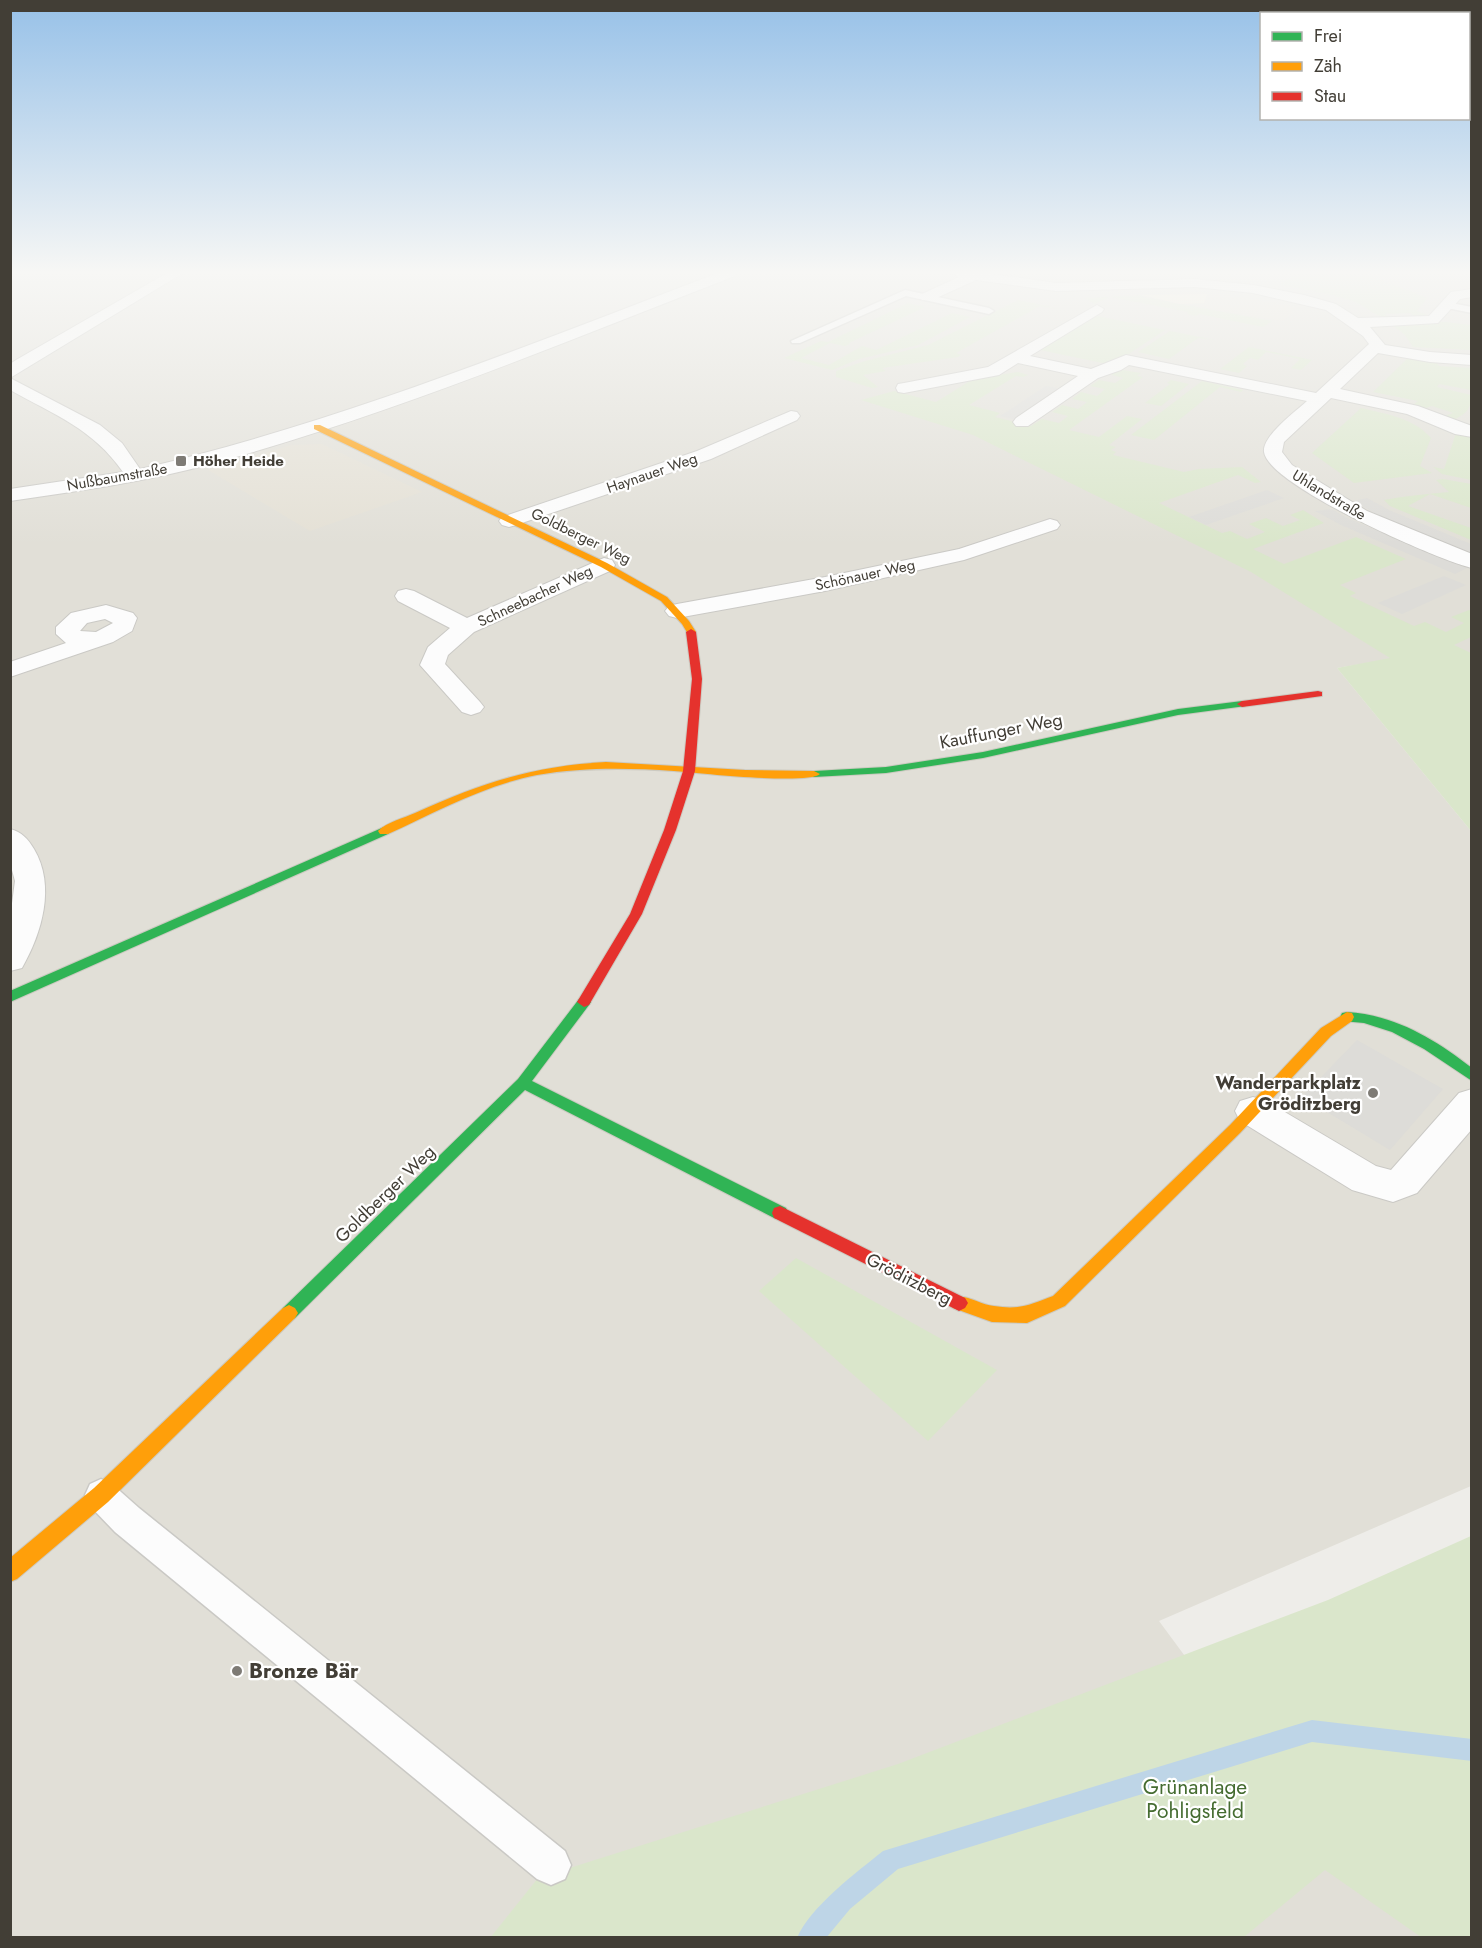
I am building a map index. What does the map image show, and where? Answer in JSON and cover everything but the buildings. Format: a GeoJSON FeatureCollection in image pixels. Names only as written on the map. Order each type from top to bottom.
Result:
{"type":"FeatureCollection","features":[{"type":"Feature","properties":{"kind":"street","name":"Nußbaumstraße"},"geometry":{"type":"LineString","coordinates":[[10,495],[135,476],[204,460],[317,428],[494,364]]}},
{"type":"Feature","properties":{"kind":"street"},"geometry":{"type":"LineString","coordinates":[[904,388],[993,371],[1006,364]]}},
{"type":"Feature","properties":{"kind":"street"},"geometry":{"type":"LineString","coordinates":[[1044,364],[1092,374]]}},
{"type":"Feature","properties":{"kind":"street"},"geometry":{"type":"LineString","coordinates":[[1022,422],[1092,374],[1119,364]]}},
{"type":"Feature","properties":{"kind":"street"},"geometry":{"type":"LineString","coordinates":[[1147,364],[1412,410],[1461,430],[1472,432]]}},
{"type":"Feature","properties":{"kind":"street","name":"Uhlandstraße"},"geometry":{"type":"LineString","coordinates":[[1359,364],[1275,441],[1273,452],[1278,463],[1360,515],[1472,562]]}},
{"type":"Feature","properties":{"kind":"street"},"geometry":{"type":"LineString","coordinates":[[10,383],[94,429],[115,447],[135,476]]}},
{"type":"Feature","properties":{"kind":"street","name":"Haynauer Weg"},"geometry":{"type":"LineString","coordinates":[[509,521],[704,455],[791,417]]}},
{"type":"Feature","properties":{"kind":"street","name":"Goldberger Weg"},"geometry":{"type":"LineString","coordinates":[[10,1572],[101,1495],[404,1202],[523,1083],[577,1014],[636,914],[670,830],[689,771],[696,671],[692,634],[677,611],[649,588],[604,565],[317,428]]}},
{"type":"Feature","properties":{"kind":"street","name":"Schönauer Weg"},"geometry":{"type":"LineString","coordinates":[[677,611],[825,584],[964,554],[1050,525]]}},
{"type":"Feature","properties":{"kind":"street","name":"Schneebacher Weg"},"geometry":{"type":"LineString","coordinates":[[471,707],[432,665],[437,652],[466,627],[604,565]]}},
{"type":"Feature","properties":{"kind":"street","name":"Schneebacher Weg"},"geometry":{"type":"LineString","coordinates":[[406,596],[466,627]]}},
{"type":"Feature","properties":{"kind":"street"},"geometry":{"type":"LineString","coordinates":[[10,670],[103,637]]}},
{"type":"Feature","properties":{"kind":"street","name":"Kauffunger Weg"},"geometry":{"type":"LineString","coordinates":[[689,771],[809,774],[886,770],[983,755],[1179,712],[1318,694]]}},
{"type":"Feature","properties":{"kind":"street"},"geometry":{"type":"LineString","coordinates":[[10,996],[496,781],[538,771],[585,766],[632,765],[689,771]]}},
{"type":"Feature","properties":{"kind":"street"},"geometry":{"type":"LineString","coordinates":[[10,838],[19,847],[29,867],[30,909],[23,934],[10,960]]}},
{"type":"Feature","properties":{"kind":"street","name":"Gröditzberg"},"geometry":{"type":"LineString","coordinates":[[523,1083],[964,1306],[992,1314],[1027,1315],[1059,1301],[1253,1111],[1339,1019],[1363,1016],[1382,1021],[1458,1064],[1472,1076]]}},
{"type":"Feature","properties":{"kind":"street"},"geometry":{"type":"LineString","coordinates":[[1253,1111],[1366,1179],[1393,1186],[1403,1182],[1472,1102]]}},
{"type":"Feature","properties":{"kind":"lane"},"geometry":{"type":"LineString","coordinates":[[101,1495],[136,1528],[552,1865]]}},
{"type":"Feature","properties":{"kind":"shaded area"},"geometry":{"type":"Polygon","coordinates":[[[11,364],[1471,364],[1471,668],[1391,659],[1337,668],[1471,831],[1471,1486],[1159,1621],[1314,1831],[1471,1937],[11,1938],[11,364]]]}},
{"type":"Feature","properties":{"kind":"shaded area"},"geometry":{"type":"Polygon","coordinates":[[[1046,386],[1062,389],[1016,420],[1000,416],[1046,386]]]}},
{"type":"Feature","properties":{"kind":"shaded area"},"geometry":{"type":"Polygon","coordinates":[[[322,444],[422,492],[310,531],[208,470],[291,445],[322,444]]]}},
{"type":"Feature","properties":{"kind":"shaded area"},"geometry":{"type":"Polygon","coordinates":[[[1267,490],[1284,498],[1206,525],[1189,517],[1267,490]]]}},
{"type":"Feature","properties":{"kind":"shaded area"},"geometry":{"type":"Polygon","coordinates":[[[1367,498],[1389,510],[1471,544],[1471,555],[1378,515],[1353,501],[1367,498]]]}},
{"type":"Feature","properties":{"kind":"shaded area"},"geometry":{"type":"Polygon","coordinates":[[[1332,509],[1345,517],[1467,568],[1455,574],[1341,525],[1315,511],[1332,509]]]}},
{"type":"Feature","properties":{"kind":"shaded area"},"geometry":{"type":"Polygon","coordinates":[[[1444,576],[1466,585],[1402,614],[1378,603],[1444,576]]]}},
{"type":"Feature","properties":{"kind":"shaded area","name":"Wanderparkplatz Gröditzberg"},"geometry":{"type":"Polygon","coordinates":[[[1357,1040],[1443,1089],[1390,1150],[1302,1097],[1357,1040]]]}},
{"type":"Feature","properties":{"kind":"green space"},"geometry":{"type":"Polygon","coordinates":[[[808,364],[847,364],[832,370],[808,364]]]}},
{"type":"Feature","properties":{"kind":"green space"},"geometry":{"type":"Polygon","coordinates":[[[857,364],[910,364],[882,368],[886,371],[863,375],[878,387],[872,388],[836,377],[836,371],[857,364]]]}},
{"type":"Feature","properties":{"kind":"green space"},"geometry":{"type":"Polygon","coordinates":[[[1227,364],[1247,366],[1239,373],[1220,369],[1227,364]]]}},
{"type":"Feature","properties":{"kind":"green space"},"geometry":{"type":"Polygon","coordinates":[[[1295,364],[1308,364],[1301,370],[1291,368],[1295,364]]]}},
{"type":"Feature","properties":{"kind":"green space"},"geometry":{"type":"Polygon","coordinates":[[[1402,364],[1437,364],[1439,366],[1471,368],[1471,390],[1439,384],[1437,387],[1471,395],[1470,405],[1466,411],[1452,421],[1442,417],[1453,413],[1432,406],[1423,409],[1412,406],[1418,401],[1373,392],[1402,364]]]}},
{"type":"Feature","properties":{"kind":"green space"},"geometry":{"type":"Polygon","coordinates":[[[1116,369],[1141,373],[1137,376],[1143,377],[1069,430],[1099,437],[1127,416],[1142,419],[1109,445],[1116,447],[1111,450],[1116,452],[1113,455],[1184,472],[1242,467],[1261,482],[1255,483],[1238,475],[1159,503],[1222,533],[1230,531],[1247,539],[1265,532],[1249,524],[1266,518],[1283,526],[1300,520],[1290,515],[1303,510],[1324,523],[1253,549],[1284,564],[1356,537],[1406,559],[1340,585],[1356,593],[1350,596],[1414,626],[1425,622],[1446,632],[1464,623],[1451,617],[1471,611],[1471,637],[1454,645],[1471,653],[1471,831],[1337,668],[1390,658],[1251,572],[973,435],[861,400],[894,391],[936,402],[973,379],[1018,372],[1028,375],[1016,376],[969,405],[1000,413],[995,417],[1031,426],[1042,419],[1059,423],[1068,416],[1052,412],[1062,405],[1078,409],[1087,402],[1072,399],[1081,392],[1097,396],[1105,389],[1090,386],[1099,380],[1115,383],[1123,378],[1109,374],[1116,369]]]}},
{"type":"Feature","properties":{"kind":"green space"},"geometry":{"type":"Polygon","coordinates":[[[1171,380],[1189,384],[1161,406],[1145,403],[1170,384],[1167,383],[1171,380]]]}},
{"type":"Feature","properties":{"kind":"green space"},"geometry":{"type":"Polygon","coordinates":[[[1202,381],[1243,390],[1241,392],[1220,387],[1154,440],[1131,435],[1202,381]]]}},
{"type":"Feature","properties":{"kind":"green space"},"geometry":{"type":"Polygon","coordinates":[[[1361,408],[1408,421],[1424,431],[1431,438],[1420,466],[1432,473],[1354,483],[1312,453],[1361,408]]]}},
{"type":"Feature","properties":{"kind":"green space"},"geometry":{"type":"Polygon","coordinates":[[[1456,433],[1471,436],[1471,480],[1442,474],[1433,467],[1444,469],[1456,433]]]}},
{"type":"Feature","properties":{"kind":"green space"},"geometry":{"type":"Polygon","coordinates":[[[1436,480],[1471,484],[1471,508],[1430,494],[1408,506],[1471,528],[1471,540],[1390,506],[1384,500],[1408,496],[1449,492],[1436,480]]]}},
{"type":"Feature","properties":{"kind":"green space"},"geometry":{"type":"Polygon","coordinates":[[[796,1258],[997,1370],[928,1441],[759,1291],[796,1258]]]}},
{"type":"Feature","properties":{"kind":"green space","name":"Grünanlage Pohligsfeld"},"geometry":{"type":"Polygon","coordinates":[[[1471,1536],[1471,1937],[1421,1937],[1325,1870],[1244,1937],[490,1938],[538,1878],[898,1764],[1328,1600],[1471,1536]]]}},
{"type":"Feature","properties":{"kind":"waterway"},"geometry":{"type":"LineString","coordinates":[[809,1938],[842,1901],[891,1859],[1312,1731],[1472,1750]]}},
{"type":"Feature","properties":{"kind":"traffic: fast"},"geometry":{"type":"LineString","coordinates":[[814,774],[886,770],[983,755],[1178,712],[1242,704]]}},
{"type":"Feature","properties":{"kind":"traffic: fast"},"geometry":{"type":"LineString","coordinates":[[10,997],[384,831]]}},
{"type":"Feature","properties":{"kind":"traffic: fast"},"geometry":{"type":"LineString","coordinates":[[289,1313],[523,1083],[584,1002]]}},
{"type":"Feature","properties":{"kind":"traffic: fast"},"geometry":{"type":"LineString","coordinates":[[1347,1017],[1380,1022],[1414,1036],[1445,1055],[1472,1076]]}},
{"type":"Feature","properties":{"kind":"traffic: fast"},"geometry":{"type":"LineString","coordinates":[[523,1083],[780,1213]]}},
{"type":"Feature","properties":{"kind":"traffic: slow"},"geometry":{"type":"LineString","coordinates":[[317,427],[604,565],[664,599],[686,623],[691,632]]}},
{"type":"Feature","properties":{"kind":"traffic: slow"},"geometry":{"type":"LineString","coordinates":[[384,831],[459,797],[497,783],[537,772],[571,767],[606,765],[779,775],[814,774]]}},
{"type":"Feature","properties":{"kind":"traffic: slow"},"geometry":{"type":"LineString","coordinates":[[959,1303],[992,1314],[1027,1315],[1059,1301],[1235,1129],[1326,1032],[1347,1017]]}},
{"type":"Feature","properties":{"kind":"traffic: slow"},"geometry":{"type":"LineString","coordinates":[[10,1572],[101,1495],[289,1313]]}},
{"type":"Feature","properties":{"kind":"traffic: jam"},"geometry":{"type":"LineString","coordinates":[[584,1002],[636,914],[670,830],[689,771],[697,679],[691,632]]}},
{"type":"Feature","properties":{"kind":"traffic: jam"},"geometry":{"type":"LineString","coordinates":[[1242,704],[1318,694]]}},
{"type":"Feature","properties":{"kind":"traffic: jam"},"geometry":{"type":"LineString","coordinates":[[780,1213],[959,1303]]}},
{"type":"Feature","properties":{"kind":"place","name":"Höher Heide"},"geometry":{"type":"Point","coordinates":[181,461]}},
{"type":"Feature","properties":{"kind":"place","name":"Wanderparkplatz Gröditzberg"},"geometry":{"type":"Point","coordinates":[1373,1093]}},
{"type":"Feature","properties":{"kind":"place","name":"Bronze Bär"},"geometry":{"type":"Point","coordinates":[237,1671]}}]}
